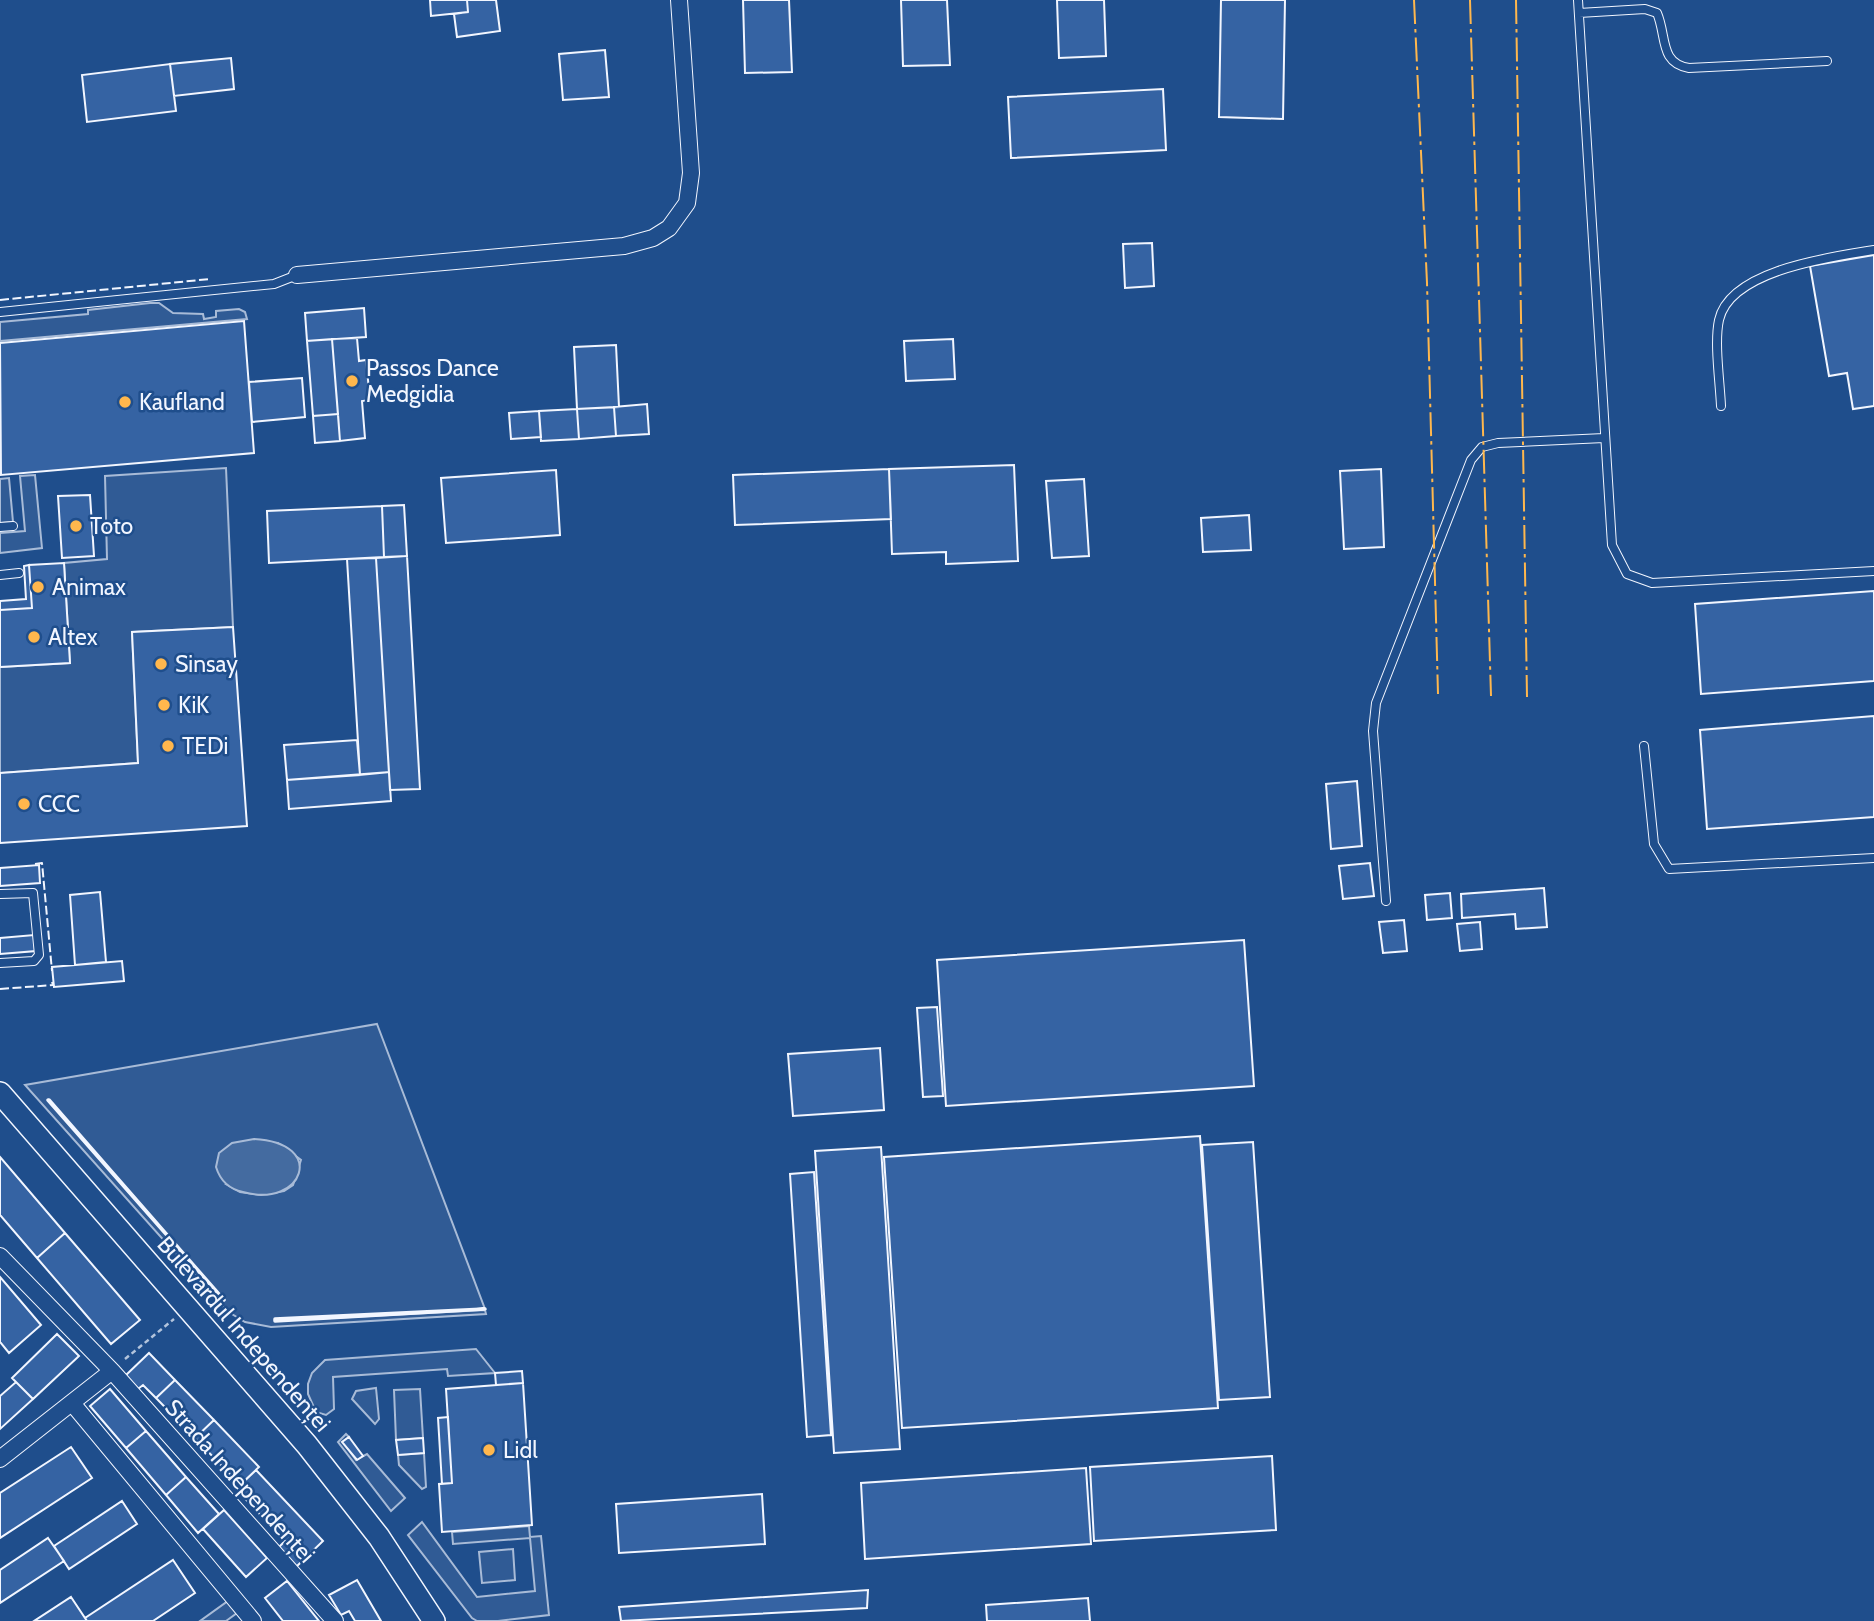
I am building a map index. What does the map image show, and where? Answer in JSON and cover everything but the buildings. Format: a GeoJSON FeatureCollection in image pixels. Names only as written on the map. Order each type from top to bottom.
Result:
{"type":"FeatureCollection","features":[{"type":"Feature","properties":{"kind":"main road","name":"Bulevardul Independenței"},"geometry":{"type":"LineString","coordinates":[[0,1093],[274,1406],[359,1510],[434,1621]]}},
{"type":"Feature","properties":{"kind":"street"},"geometry":{"type":"LineString","coordinates":[[297,275],[624,246],[653,238],[669,228],[687,204],[691,173],[679,0]]}},
{"type":"Feature","properties":{"kind":"street","name":"Strada Independenței"},"geometry":{"type":"LineString","coordinates":[[0,1256],[112,1371],[335,1621]]}},
{"type":"Feature","properties":{"kind":"street"},"geometry":{"type":"LineString","coordinates":[[0,1459],[112,1371]]}},
{"type":"Feature","properties":{"kind":"street"},"geometry":{"type":"LineString","coordinates":[[72,1403],[253,1621]]}},
{"type":"Feature","properties":{"kind":"lane"},"geometry":{"type":"LineString","coordinates":[[1578,0],[1612,545],[1627,574],[1652,583],[1874,571]]}},
{"type":"Feature","properties":{"kind":"lane"},"geometry":{"type":"LineString","coordinates":[[1579,13],[1646,9],[1657,13],[1667,58],[1676,66],[1689,68],[1827,61]]}},
{"type":"Feature","properties":{"kind":"lane"},"geometry":{"type":"LineString","coordinates":[[1721,406],[1718,321],[1727,299],[1749,283],[1788,268],[1874,250]]}},
{"type":"Feature","properties":{"kind":"lane"},"geometry":{"type":"LineString","coordinates":[[0,312],[274,284],[297,275]]}},
{"type":"Feature","properties":{"kind":"lane"},"geometry":{"type":"LineString","coordinates":[[1385,901],[1373,731],[1376,703],[1471,460],[1482,447],[1498,443],[1604,438]]}},
{"type":"Feature","properties":{"kind":"lane"},"geometry":{"type":"LineString","coordinates":[[0,527],[13,526]]}},
{"type":"Feature","properties":{"kind":"lane"},"geometry":{"type":"LineString","coordinates":[[0,575],[19,573]]}},
{"type":"Feature","properties":{"kind":"lane"},"geometry":{"type":"LineString","coordinates":[[1644,746],[1654,844],[1669,869],[1874,858]]}},
{"type":"Feature","properties":{"kind":"lane"},"geometry":{"type":"LineString","coordinates":[[0,894],[33,893],[39,955],[34,961],[0,963]]}},
{"type":"Feature","properties":{"kind":"path"},"geometry":{"type":"LineString","coordinates":[[112,1371],[187,1307]]}},
{"type":"Feature","properties":{"kind":"shaded area"},"geometry":{"type":"Polygon","coordinates":[[[159,303],[173,313],[203,314],[204,319],[216,317],[216,311],[239,309],[245,312],[247,319],[0,341],[0,322],[88,314],[88,310],[159,303]]]}},
{"type":"Feature","properties":{"kind":"shaded area"},"geometry":{"type":"Polygon","coordinates":[[[226,468],[233,627],[132,632],[138,763],[0,773],[0,667],[70,663],[64,563],[107,559],[105,476],[226,468]]]}},
{"type":"Feature","properties":{"kind":"shaded area"},"geometry":{"type":"Polygon","coordinates":[[[35,475],[42,548],[0,553],[0,533],[25,531],[20,476],[35,475]]]}},
{"type":"Feature","properties":{"kind":"shaded area"},"geometry":{"type":"Polygon","coordinates":[[[9,478],[13,522],[0,523],[0,479],[9,478]]]}},
{"type":"Feature","properties":{"kind":"shaded area"},"geometry":{"type":"Polygon","coordinates":[[[377,1024],[485,1309],[275,1321],[485,1310],[486,1314],[271,1327],[245,1322],[227,1311],[25,1085],[377,1024]],[[278,1143],[226,1184],[240,1192],[261,1195],[284,1191],[293,1185],[301,1160],[278,1143]]]}},
{"type":"Feature","properties":{"kind":"shaded area"},"geometry":{"type":"Polygon","coordinates":[[[254,1139],[277,1143],[292,1151],[299,1162],[299,1173],[292,1184],[280,1191],[264,1195],[238,1191],[223,1180],[216,1167],[219,1153],[232,1143],[254,1139]]]}},
{"type":"Feature","properties":{"kind":"shaded area"},"geometry":{"type":"Polygon","coordinates":[[[476,1349],[495,1373],[448,1376],[447,1369],[333,1377],[334,1409],[326,1415],[316,1412],[308,1394],[312,1373],[325,1360],[476,1349]]]}},
{"type":"Feature","properties":{"kind":"shaded area"},"geometry":{"type":"Polygon","coordinates":[[[376,1388],[379,1419],[375,1424],[352,1399],[356,1391],[376,1388]]]}},
{"type":"Feature","properties":{"kind":"shaded area"},"geometry":{"type":"Polygon","coordinates":[[[420,1389],[423,1438],[396,1440],[394,1390],[420,1389]]]}},
{"type":"Feature","properties":{"kind":"shaded area"},"geometry":{"type":"Polygon","coordinates":[[[346,1434],[349,1437],[343,1442],[356,1460],[367,1454],[405,1498],[391,1511],[338,1442],[346,1434]]]}},
{"type":"Feature","properties":{"kind":"shaded area"},"geometry":{"type":"Polygon","coordinates":[[[424,1453],[426,1487],[422,1489],[399,1465],[398,1455],[424,1453]]]}},
{"type":"Feature","properties":{"kind":"shaded area"},"geometry":{"type":"Polygon","coordinates":[[[422,1522],[477,1597],[535,1591],[530,1538],[453,1544],[452,1532],[529,1526],[530,1537],[541,1536],[549,1615],[498,1621],[477,1621],[472,1618],[408,1535],[422,1522]]]}},
{"type":"Feature","properties":{"kind":"shaded area"},"geometry":{"type":"Polygon","coordinates":[[[513,1549],[515,1580],[482,1583],[479,1552],[513,1549]]]}},
{"type":"Feature","properties":{"kind":"shaded area"},"geometry":{"type":"Polygon","coordinates":[[[228,1601],[237,1613],[226,1621],[200,1621],[228,1601]]]}},
{"type":"Feature","properties":{"kind":"fence"},"geometry":{"type":"LineString","coordinates":[[0,300],[210,279]]}},
{"type":"Feature","properties":{"kind":"fence"},"geometry":{"type":"LineString","coordinates":[[35,864],[42,863],[52,971]]}},
{"type":"Feature","properties":{"kind":"fence"},"geometry":{"type":"LineString","coordinates":[[0,989],[53,985],[52,982]]}},
{"type":"Feature","properties":{"kind":"wall"},"geometry":{"type":"LineString","coordinates":[[48,1100],[49,1100],[224,1300],[48,1100]]}},
{"type":"Feature","properties":{"kind":"wall"},"geometry":{"type":"LineString","coordinates":[[485,1309],[275,1321],[275,1319],[485,1309]]}},
{"type":"Feature","properties":{"kind":"power"},"geometry":{"type":"LineString","coordinates":[[1414,0],[1427,283],[1438,694]]}},
{"type":"Feature","properties":{"kind":"power"},"geometry":{"type":"LineString","coordinates":[[1470,0],[1491,696]]}},
{"type":"Feature","properties":{"kind":"power"},"geometry":{"type":"LineString","coordinates":[[1516,0],[1527,697]]}},
{"type":"Feature","properties":{"kind":"place","name":"Passos Dance Medgidia"},"geometry":{"type":"Point","coordinates":[352,381]}},
{"type":"Feature","properties":{"kind":"place","name":"Kaufland"},"geometry":{"type":"Point","coordinates":[125,402]}},
{"type":"Feature","properties":{"kind":"place","name":"Toto"},"geometry":{"type":"Point","coordinates":[76,526]}},
{"type":"Feature","properties":{"kind":"place","name":"Animax"},"geometry":{"type":"Point","coordinates":[38,587]}},
{"type":"Feature","properties":{"kind":"place","name":"Altex"},"geometry":{"type":"Point","coordinates":[34,637]}},
{"type":"Feature","properties":{"kind":"place","name":"Sinsay"},"geometry":{"type":"Point","coordinates":[161,664]}},
{"type":"Feature","properties":{"kind":"place","name":"KiK"},"geometry":{"type":"Point","coordinates":[164,705]}},
{"type":"Feature","properties":{"kind":"place","name":"TEDi"},"geometry":{"type":"Point","coordinates":[168,746]}},
{"type":"Feature","properties":{"kind":"place","name":"CCC"},"geometry":{"type":"Point","coordinates":[24,804]}},
{"type":"Feature","properties":{"kind":"place","name":"Lidl"},"geometry":{"type":"Point","coordinates":[489,1450]}}]}
